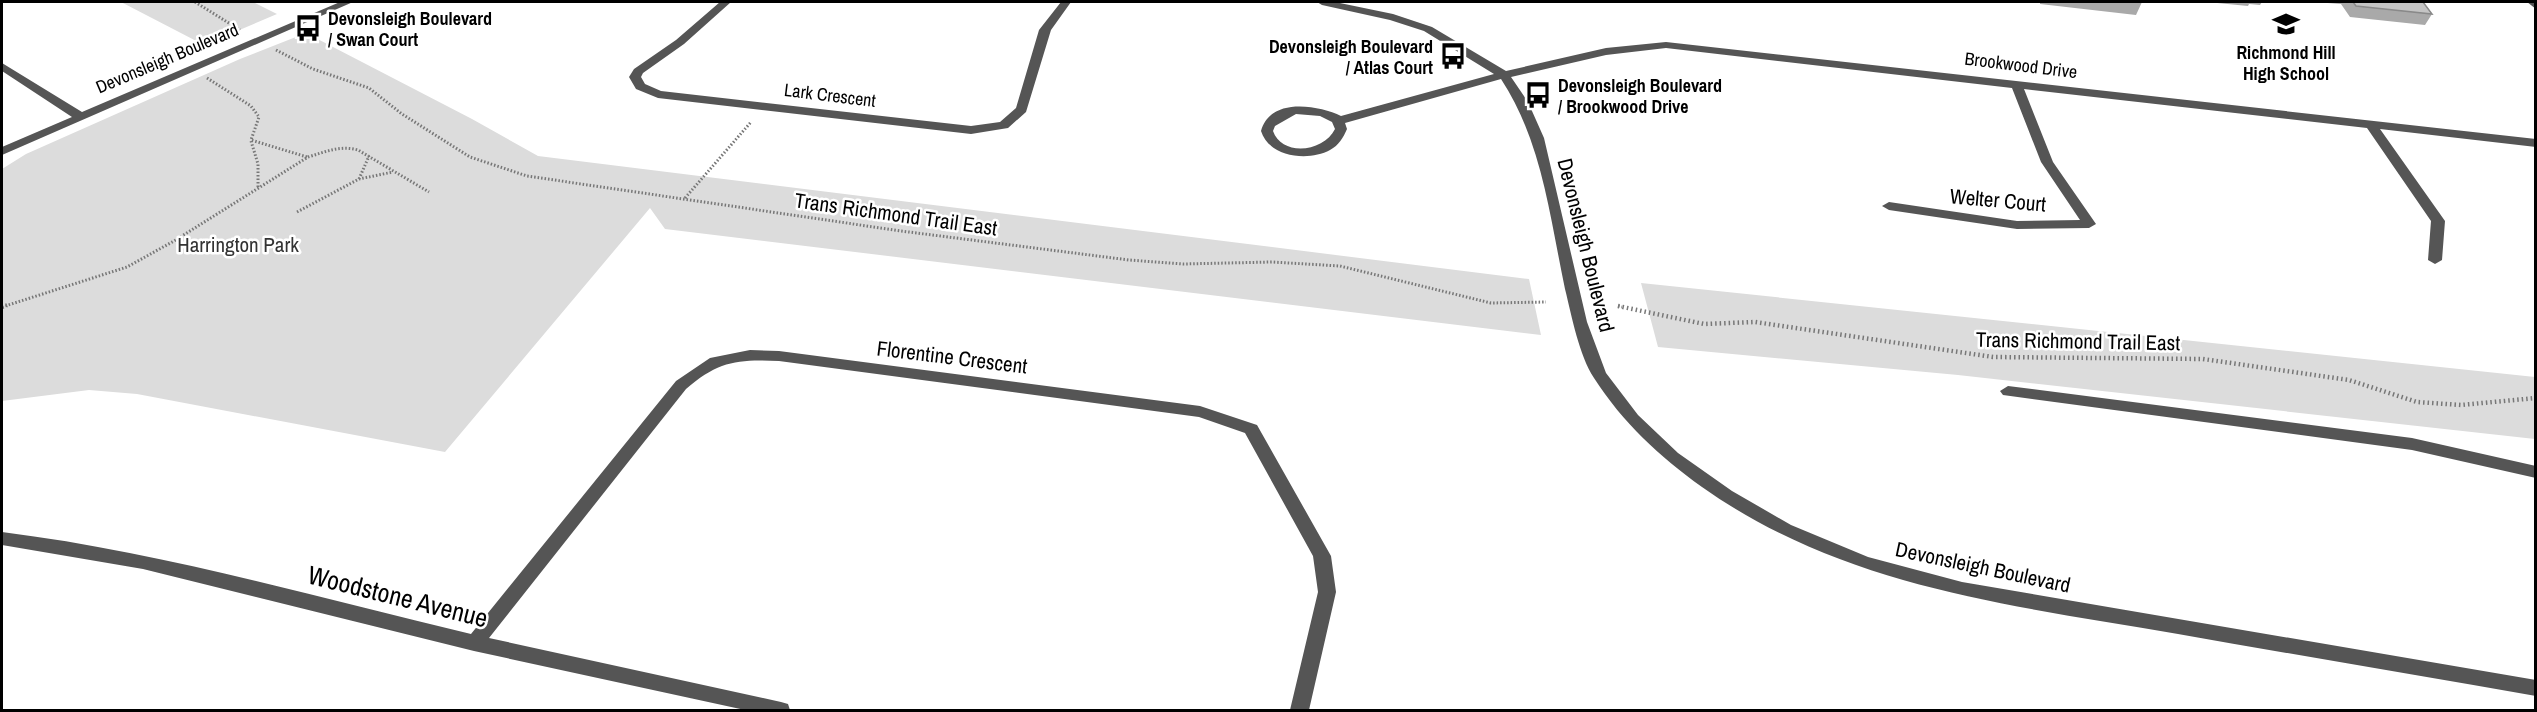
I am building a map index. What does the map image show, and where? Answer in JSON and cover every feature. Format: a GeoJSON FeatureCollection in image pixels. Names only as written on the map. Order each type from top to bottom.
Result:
{"type":"FeatureCollection","features":[{"type":"Feature","properties":{"kind":"street","name":"Devonsleigh Boulevard"},"geometry":{"type":"LineString","coordinates":[[2,151],[348,2]]}},
{"type":"Feature","properties":{"kind":"street","name":"Lark Crescent"},"geometry":{"type":"LineString","coordinates":[[726,2],[680,42],[638,71],[635,77],[640,86],[658,94],[971,130],[1004,125],[1022,109],[1026,85],[1046,30],[1066,2]]}},
{"type":"Feature","properties":{"kind":"street","name":"Devonsleigh Boulevard"},"geometry":{"type":"LineString","coordinates":[[1322,2],[1393,17],[1428,29],[1504,75],[1522,102],[1538,138],[1580,322],[1599,374],[1632,419],[1672,457],[1726,495],[1785,530],[1865,563],[1962,589],[2535,688]]}},
{"type":"Feature","properties":{"kind":"street"},"geometry":{"type":"LineString","coordinates":[[2532,2],[2535,6]]}},
{"type":"Feature","properties":{"kind":"street","name":"Brookwood Drive"},"geometry":{"type":"LineString","coordinates":[[1338,121],[1504,75],[1607,50],[1635,45],[1666,45],[2535,143]]}},
{"type":"Feature","properties":{"kind":"street"},"geometry":{"type":"LineString","coordinates":[[2,66],[79,116]]}},
{"type":"Feature","properties":{"kind":"street","name":"Welter Court"},"geometry":{"type":"LineString","coordinates":[[1889,206],[2017,225],[2089,224],[2047,162],[2016,83]]}},
{"type":"Feature","properties":{"kind":"street"},"geometry":{"type":"LineString","coordinates":[[1295,110],[1323,112],[1338,121],[1342,133],[1338,141],[1315,151],[1286,149],[1275,143],[1268,135],[1268,127],[1272,119],[1295,110]]}},
{"type":"Feature","properties":{"kind":"street"},"geometry":{"type":"LineString","coordinates":[[2371,125],[2438,221],[2435,260]]}},
{"type":"Feature","properties":{"kind":"street","name":"Florentine Crescent"},"geometry":{"type":"LineString","coordinates":[[474,643],[681,385],[697,370],[723,357],[746,354],[779,356],[1200,412],[1251,429],[1290,494],[1322,556],[1327,592],[1300,711]]}},
{"type":"Feature","properties":{"kind":"street"},"geometry":{"type":"LineString","coordinates":[[2008,390],[2412,444],[2535,472]]}},
{"type":"Feature","properties":{"kind":"street","name":"Woodstone Avenue"},"geometry":{"type":"LineString","coordinates":[[2,539],[43,543],[163,566],[474,643],[782,711]]}},
{"type":"Feature","properties":{"kind":"path"},"geometry":{"type":"LineString","coordinates":[[195,2],[241,30]]}},
{"type":"Feature","properties":{"kind":"path","name":"Trans Richmond Trail East"},"geometry":{"type":"LineString","coordinates":[[273,48],[313,69],[369,88],[402,114],[470,157],[526,176],[901,231],[1129,260],[1183,264],[1272,262],[1340,266],[1491,303],[1546,302]]}},
{"type":"Feature","properties":{"kind":"path"},"geometry":{"type":"LineString","coordinates":[[206,77],[251,106],[259,117],[251,140],[258,164],[258,188]]}},
{"type":"Feature","properties":{"kind":"path"},"geometry":{"type":"LineString","coordinates":[[685,199],[766,105]]}},
{"type":"Feature","properties":{"kind":"path"},"geometry":{"type":"LineString","coordinates":[[251,140],[308,157]]}},
{"type":"Feature","properties":{"kind":"path"},"geometry":{"type":"LineString","coordinates":[[2,307],[127,267],[308,157],[351,148],[369,156],[429,192]]}},
{"type":"Feature","properties":{"kind":"path"},"geometry":{"type":"LineString","coordinates":[[358,179],[369,156]]}},
{"type":"Feature","properties":{"kind":"path"},"geometry":{"type":"LineString","coordinates":[[297,212],[358,179],[394,172]]}},
{"type":"Feature","properties":{"kind":"path","name":"Trans Richmond Trail East"},"geometry":{"type":"LineString","coordinates":[[1618,306],[1704,324],[1755,322],[1993,357],[2203,359],[2349,380],[2417,402],[2461,405],[2535,398]]}},
{"type":"Feature","properties":{"kind":"green space"},"geometry":{"type":"Polygon","coordinates":[[[121,2],[253,2],[277,14],[204,45],[121,2]]]}},
{"type":"Feature","properties":{"kind":"green space","name":"Harrington Park"},"geometry":{"type":"Polygon","coordinates":[[[306,33],[538,156],[1529,279],[1541,335],[665,229],[650,208],[445,452],[137,394],[89,390],[2,401],[2,169],[26,154],[240,59],[306,33]]]}},
{"type":"Feature","properties":{"kind":"green space"},"geometry":{"type":"Polygon","coordinates":[[[1641,283],[2535,377],[2535,439],[1958,375],[1658,347],[1641,283]]]}},
{"type":"Feature","properties":{"kind":"building"},"geometry":{"type":"Polygon","coordinates":[[[2353,2],[2423,2],[2432,14],[2356,6],[2353,2]]]}},
{"type":"Feature","properties":{"kind":"place","name":"Richmond Hill High School"},"geometry":{"type":"Point","coordinates":[2286,24]}},
{"type":"Feature","properties":{"kind":"place","name":"Devonsleigh Boulevard / Swan Court"},"geometry":{"type":"Point","coordinates":[308,28]}},
{"type":"Feature","properties":{"kind":"place","name":"Devonsleigh Boulevard / Atlas Court"},"geometry":{"type":"Point","coordinates":[1453,56]}},
{"type":"Feature","properties":{"kind":"place","name":"Devonsleigh Boulevard / Brookwood Drive"},"geometry":{"type":"Point","coordinates":[1538,95]}}]}
